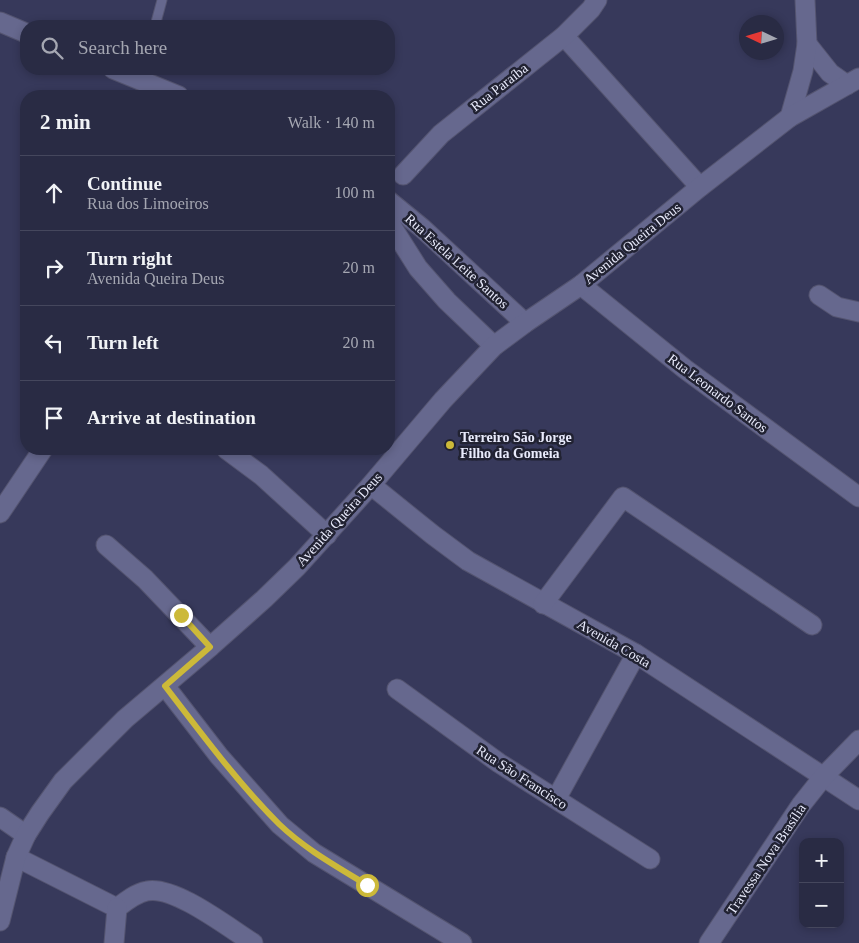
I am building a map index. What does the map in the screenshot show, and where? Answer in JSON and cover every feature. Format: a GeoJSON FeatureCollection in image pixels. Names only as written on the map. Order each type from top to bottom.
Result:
{"type":"FeatureCollection","features":[{"type":"Feature","properties":{"kind":"street","name":"Rua Paraíba"},"geometry":{"type":"LineString","coordinates":[[404,175],[441,134],[564,36],[591,9],[597,0]]}},
{"type":"Feature","properties":{"kind":"street"},"geometry":{"type":"LineString","coordinates":[[790,117],[803,71],[807,44],[805,0]]}},
{"type":"Feature","properties":{"kind":"street"},"geometry":{"type":"LineString","coordinates":[[0,22],[20,30]]}},
{"type":"Feature","properties":{"kind":"street"},"geometry":{"type":"LineString","coordinates":[[564,36],[700,187]]}},
{"type":"Feature","properties":{"kind":"street"},"geometry":{"type":"LineString","coordinates":[[807,44],[830,74],[853,81]]}},
{"type":"Feature","properties":{"kind":"street"},"geometry":{"type":"LineString","coordinates":[[128,75],[164,90]]}},
{"type":"Feature","properties":{"kind":"street","name":"Avenida Queira Deus"},"geometry":{"type":"LineString","coordinates":[[0,921],[16,858],[26,835],[63,781],[125,719],[264,600],[297,567],[371,485],[443,400],[494,346],[581,285],[700,187],[790,117],[853,81]]}},
{"type":"Feature","properties":{"kind":"street","name":"Rua Estela Leite Santos"},"geometry":{"type":"LineString","coordinates":[[395,207],[422,228],[525,323]]}},
{"type":"Feature","properties":{"kind":"street","name":"Rua Estela Leite Santos"},"geometry":{"type":"LineString","coordinates":[[395,232],[418,268],[447,301],[494,346]]}},
{"type":"Feature","properties":{"kind":"street","name":"Rua Leonardo Santos"},"geometry":{"type":"LineString","coordinates":[[581,285],[685,369],[859,497]]}},
{"type":"Feature","properties":{"kind":"street"},"geometry":{"type":"LineString","coordinates":[[819,295],[837,307],[859,312]]}},
{"type":"Feature","properties":{"kind":"street"},"geometry":{"type":"LineString","coordinates":[[0,513],[40,455]]}},
{"type":"Feature","properties":{"kind":"street"},"geometry":{"type":"LineString","coordinates":[[234,455],[261,475],[327,534]]}},
{"type":"Feature","properties":{"kind":"street","name":"Avenida Costa"},"geometry":{"type":"LineString","coordinates":[[371,485],[432,535],[468,561],[636,654],[859,800]]}},
{"type":"Feature","properties":{"kind":"street"},"geometry":{"type":"LineString","coordinates":[[544,604],[623,497],[812,625]]}},
{"type":"Feature","properties":{"kind":"street"},"geometry":{"type":"LineString","coordinates":[[106,545],[145,579],[210,647]]}},
{"type":"Feature","properties":{"kind":"street"},"geometry":{"type":"LineString","coordinates":[[556,799],[636,654]]}},
{"type":"Feature","properties":{"kind":"street"},"geometry":{"type":"LineString","coordinates":[[165,686],[219,756],[280,825],[314,853],[462,943]]}},
{"type":"Feature","properties":{"kind":"street","name":"Rua São Francisco"},"geometry":{"type":"LineString","coordinates":[[397,689],[498,764],[650,859]]}},
{"type":"Feature","properties":{"kind":"street","name":"Travessa Nova Brasília"},"geometry":{"type":"LineString","coordinates":[[709,943],[801,805],[824,776],[859,740]]}},
{"type":"Feature","properties":{"kind":"street"},"geometry":{"type":"LineString","coordinates":[[0,817],[26,835]]}},
{"type":"Feature","properties":{"kind":"street"},"geometry":{"type":"LineString","coordinates":[[16,858],[117,908]]}},
{"type":"Feature","properties":{"kind":"street"},"geometry":{"type":"LineString","coordinates":[[117,908],[138,894],[148,890],[160,890],[183,899],[253,943]]}},
{"type":"Feature","properties":{"kind":"street"},"geometry":{"type":"LineString","coordinates":[[114,943],[117,908]]}},
{"type":"Feature","properties":{"kind":"lane"},"geometry":{"type":"LineString","coordinates":[[157,20],[162,0]]}},
{"type":"Feature","properties":{"kind":"place","name":"Terreiro São Jorge Filho da Gomeia"},"geometry":{"type":"Point","coordinates":[450,445]}},
{"type":"Feature","properties":{"kind":"route"},"geometry":{"type":"LineString","coordinates":[[181,615],[210,647],[165,686],[219,756],[280,825],[314,853],[367,885]]}}]}
